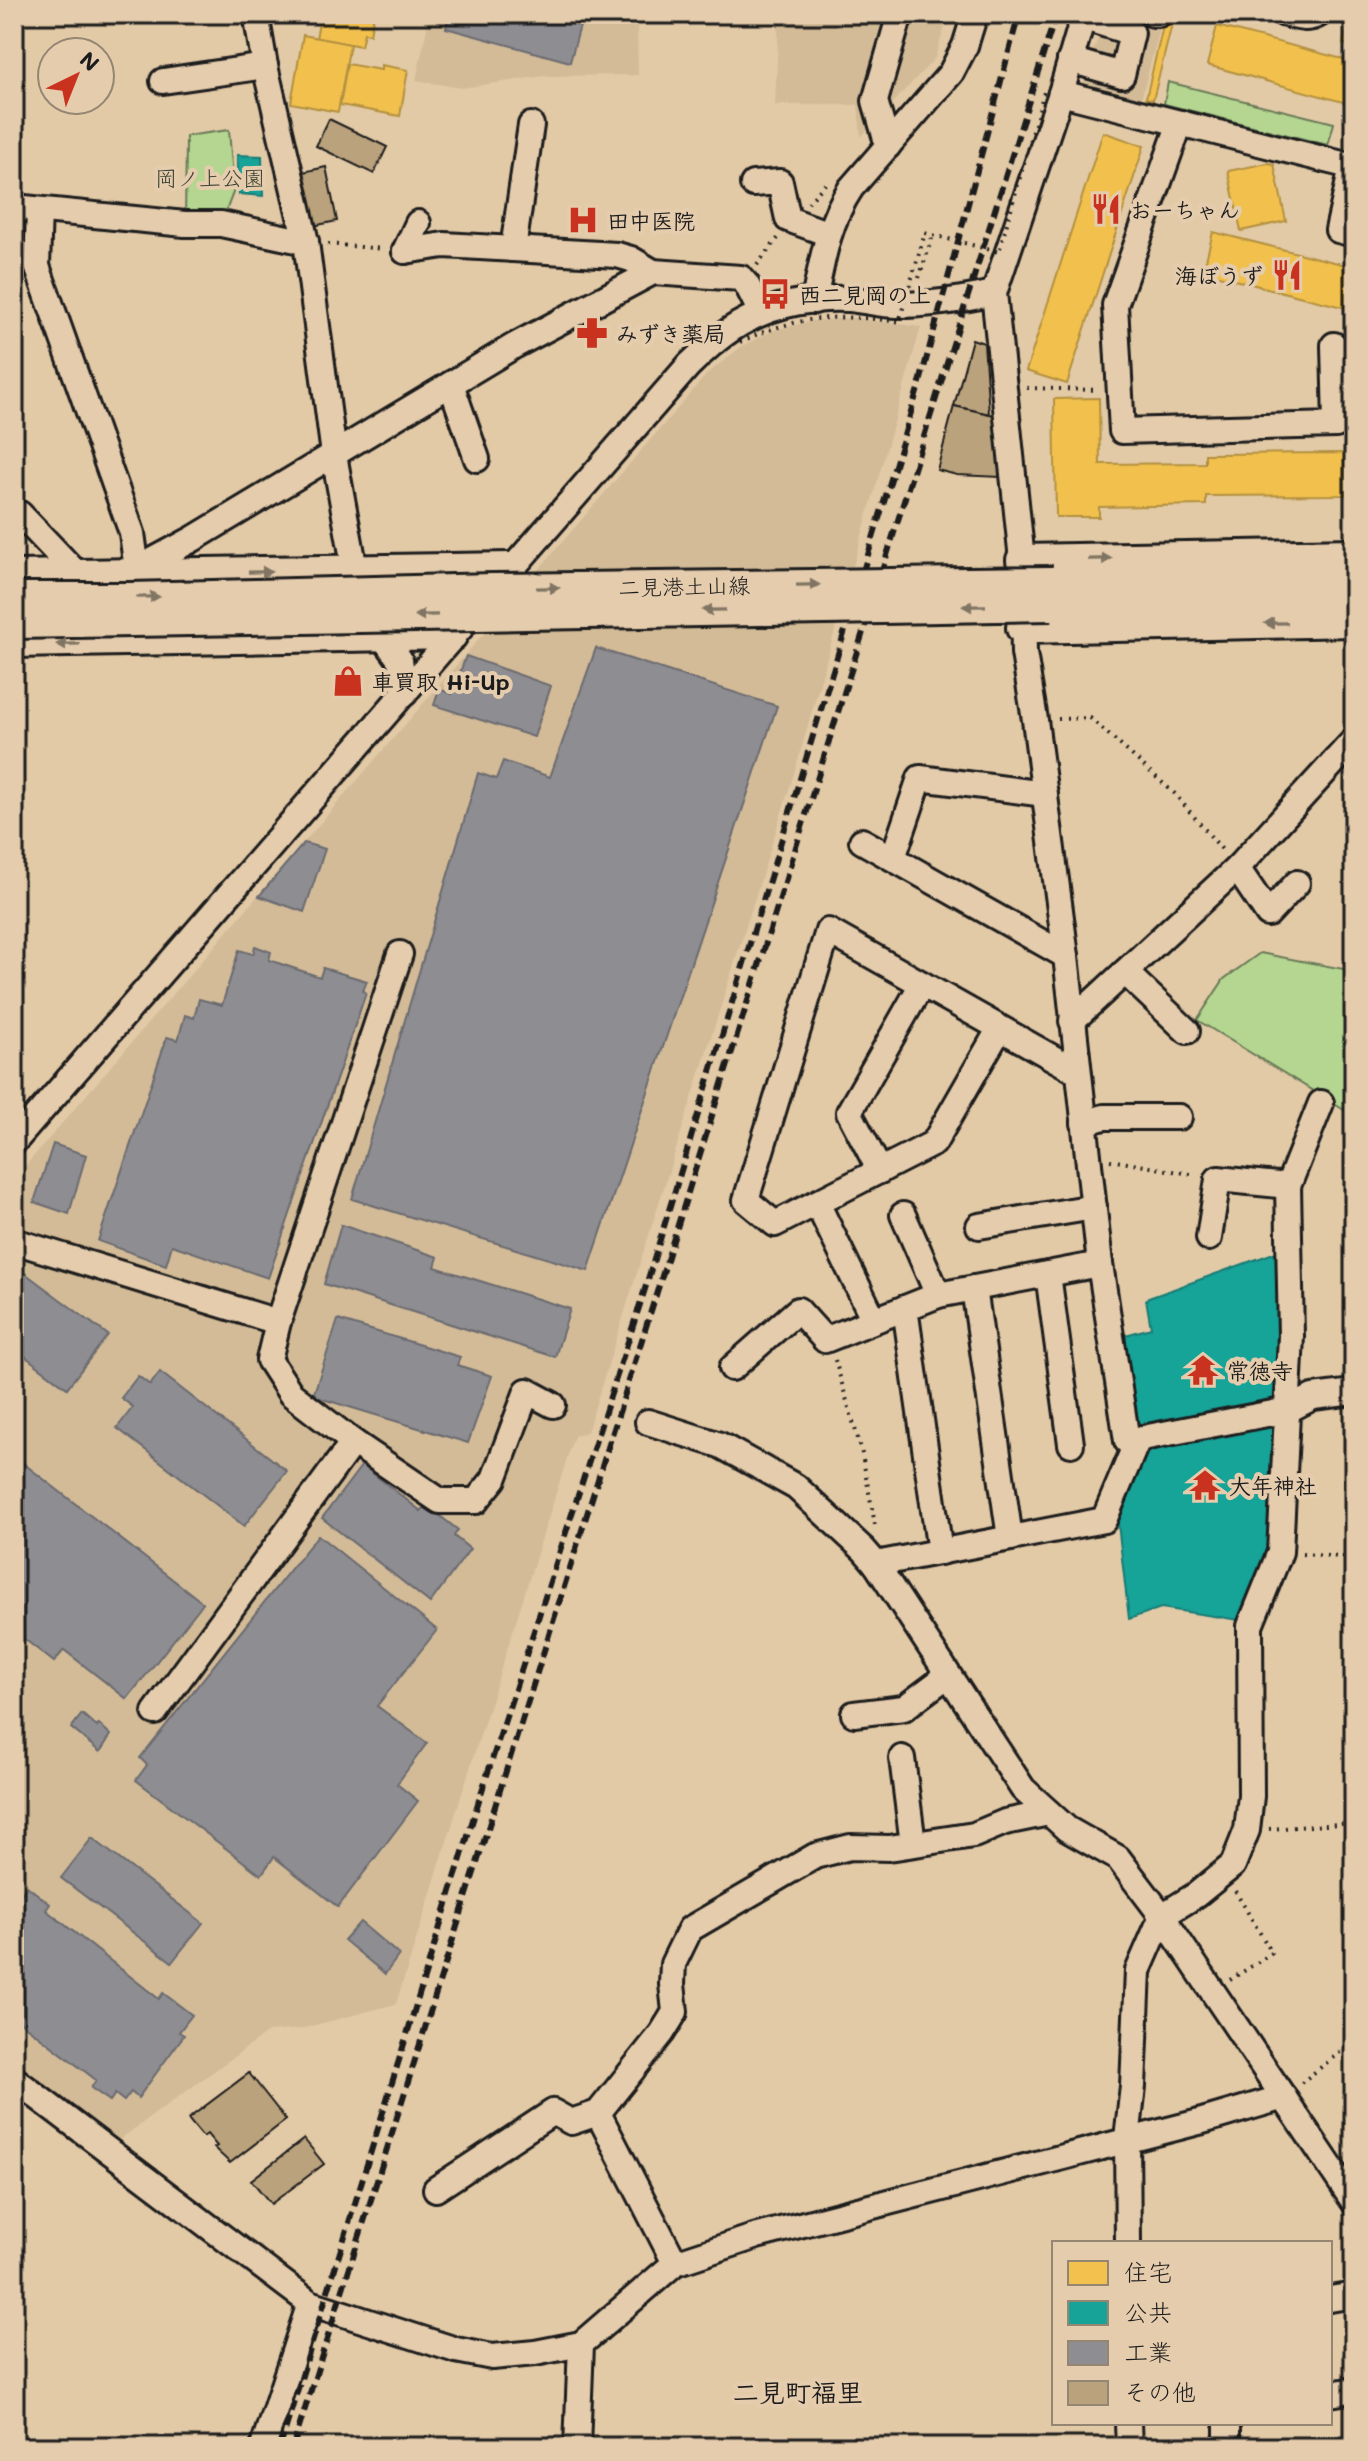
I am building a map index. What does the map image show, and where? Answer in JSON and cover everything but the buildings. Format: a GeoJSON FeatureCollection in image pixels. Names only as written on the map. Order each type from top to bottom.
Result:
{"type":"FeatureCollection","features":[{"type":"Feature","properties":{"kind":"main road"},"geometry":{"type":"LineString","coordinates":[[1022,560],[1354,554]]}},
{"type":"Feature","properties":{"kind":"main road"},"geometry":{"type":"LineString","coordinates":[[14,576],[512,568]]}},
{"type":"Feature","properties":{"kind":"main road","name":"二見港土山線"},"geometry":{"type":"LineString","coordinates":[[14,623],[1052,593],[1354,576]]}},
{"type":"Feature","properties":{"kind":"main road","name":"二見港土山線"},"geometry":{"type":"LineString","coordinates":[[14,598],[493,589],[1052,593],[1354,600]]}},
{"type":"Feature","properties":{"kind":"main road"},"geometry":{"type":"LineString","coordinates":[[1022,628],[1354,621]]}},
{"type":"Feature","properties":{"kind":"street"},"geometry":{"type":"LineString","coordinates":[[256,14],[306,242],[334,455],[355,570],[383,637],[400,660],[405,693]]}},
{"type":"Feature","properties":{"kind":"street"},"geometry":{"type":"LineString","coordinates":[[888,146],[875,101],[900,14]]}},
{"type":"Feature","properties":{"kind":"street"},"geometry":{"type":"LineString","coordinates":[[814,301],[829,234],[841,203],[951,73],[965,46],[975,14]]}},
{"type":"Feature","properties":{"kind":"street"},"geometry":{"type":"LineString","coordinates":[[1285,14],[1304,19],[1319,14]]}},
{"type":"Feature","properties":{"kind":"street"},"geometry":{"type":"LineString","coordinates":[[1070,60],[1122,75],[1132,33],[1083,16],[1070,60],[1052,92],[994,293],[1022,560],[1024,653],[1066,956],[1100,1264],[1127,1441],[1288,1410],[1313,1397],[1354,1392]]}},
{"type":"Feature","properties":{"kind":"street"},"geometry":{"type":"LineString","coordinates":[[163,81],[265,66]]}},
{"type":"Feature","properties":{"kind":"street"},"geometry":{"type":"LineString","coordinates":[[1052,92],[1353,167],[1338,230],[1354,234]]}},
{"type":"Feature","properties":{"kind":"street"},"geometry":{"type":"LineString","coordinates":[[1180,123],[1115,305],[1122,431],[1336,425],[1334,345]]}},
{"type":"Feature","properties":{"kind":"street"},"geometry":{"type":"LineString","coordinates":[[513,249],[531,125]]}},
{"type":"Feature","properties":{"kind":"street"},"geometry":{"type":"LineString","coordinates":[[753,184],[780,182],[790,220],[829,234]]}},
{"type":"Feature","properties":{"kind":"street"},"geometry":{"type":"LineString","coordinates":[[14,207],[185,224],[221,224],[306,242]]}},
{"type":"Feature","properties":{"kind":"street"},"geometry":{"type":"LineString","coordinates":[[39,210],[37,266],[132,533],[132,572]]}},
{"type":"Feature","properties":{"kind":"street"},"geometry":{"type":"LineString","coordinates":[[405,251],[418,223]]}},
{"type":"Feature","properties":{"kind":"street"},"geometry":{"type":"LineString","coordinates":[[405,251],[444,245],[617,255],[653,272],[741,278],[761,313]]}},
{"type":"Feature","properties":{"kind":"street"},"geometry":{"type":"LineString","coordinates":[[14,637],[334,455],[514,346],[653,272]]}},
{"type":"Feature","properties":{"kind":"street"},"geometry":{"type":"LineString","coordinates":[[14,1142],[689,365],[733,328],[761,313],[814,301],[845,299],[896,305],[966,299],[994,293]]}},
{"type":"Feature","properties":{"kind":"street"},"geometry":{"type":"LineString","coordinates":[[451,384],[477,459]]}},
{"type":"Feature","properties":{"kind":"street"},"geometry":{"type":"LineString","coordinates":[[14,515],[20,514],[79,576]]}},
{"type":"Feature","properties":{"kind":"street"},"geometry":{"type":"LineString","coordinates":[[14,645],[454,637]]}},
{"type":"Feature","properties":{"kind":"street"},"geometry":{"type":"LineString","coordinates":[[1072,1021],[1237,868],[1354,740]]}},
{"type":"Feature","properties":{"kind":"street"},"geometry":{"type":"LineString","coordinates":[[893,858],[920,778],[1045,794]]}},
{"type":"Feature","properties":{"kind":"street"},"geometry":{"type":"LineString","coordinates":[[862,841],[1066,956]]}},
{"type":"Feature","properties":{"kind":"street"},"geometry":{"type":"LineString","coordinates":[[1237,868],[1268,914],[1297,883]]}},
{"type":"Feature","properties":{"kind":"street"},"geometry":{"type":"LineString","coordinates":[[1000,1028],[934,1143],[775,1224],[746,1200],[828,931],[922,984],[1000,1028],[1078,1072]]}},
{"type":"Feature","properties":{"kind":"street"},"geometry":{"type":"LineString","coordinates":[[400,954],[278,1322],[269,1360],[291,1394],[353,1442],[440,1501],[476,1501],[494,1479],[527,1391],[553,1405]]}},
{"type":"Feature","properties":{"kind":"street"},"geometry":{"type":"LineString","coordinates":[[1125,972],[1187,1031]]}},
{"type":"Feature","properties":{"kind":"street"},"geometry":{"type":"LineString","coordinates":[[880,1171],[849,1112],[922,984]]}},
{"type":"Feature","properties":{"kind":"street"},"geometry":{"type":"LineString","coordinates":[[1128,2241],[1127,2139],[1133,2086],[1138,1971],[1162,1916],[1196,1895],[1233,1865],[1247,1830],[1251,1796],[1250,1626],[1280,1552],[1291,1336],[1288,1186],[1321,1103]]}},
{"type":"Feature","properties":{"kind":"street"},"geometry":{"type":"LineString","coordinates":[[1084,1123],[1104,1117],[1179,1117]]}},
{"type":"Feature","properties":{"kind":"street"},"geometry":{"type":"LineString","coordinates":[[1209,1238],[1218,1179],[1288,1186]]}},
{"type":"Feature","properties":{"kind":"street"},"geometry":{"type":"LineString","coordinates":[[817,1203],[874,1320]]}},
{"type":"Feature","properties":{"kind":"street"},"geometry":{"type":"LineString","coordinates":[[979,1226],[1094,1207]]}},
{"type":"Feature","properties":{"kind":"street"},"geometry":{"type":"LineString","coordinates":[[903,1215],[938,1295]]}},
{"type":"Feature","properties":{"kind":"street"},"geometry":{"type":"LineString","coordinates":[[14,1241],[278,1322]]}},
{"type":"Feature","properties":{"kind":"street"},"geometry":{"type":"LineString","coordinates":[[732,1368],[798,1310],[825,1340],[938,1295],[1100,1264]]}},
{"type":"Feature","properties":{"kind":"street"},"geometry":{"type":"LineString","coordinates":[[1048,1274],[1071,1444]]}},
{"type":"Feature","properties":{"kind":"street"},"geometry":{"type":"LineString","coordinates":[[974,1288],[1010,1538]]}},
{"type":"Feature","properties":{"kind":"street"},"geometry":{"type":"LineString","coordinates":[[905,1308],[940,1552]]}},
{"type":"Feature","properties":{"kind":"street"},"geometry":{"type":"LineString","coordinates":[[648,1422],[720,1445],[796,1487],[879,1564],[1023,1789],[1067,1829],[1118,1858],[1162,1916],[1354,2202]]}},
{"type":"Feature","properties":{"kind":"street"},"geometry":{"type":"LineString","coordinates":[[879,1564],[1104,1520],[1138,1439]]}},
{"type":"Feature","properties":{"kind":"street"},"geometry":{"type":"LineString","coordinates":[[155,1712],[353,1442]]}},
{"type":"Feature","properties":{"kind":"street"},"geometry":{"type":"LineString","coordinates":[[854,1714],[904,1708],[948,1675]]}},
{"type":"Feature","properties":{"kind":"street"},"geometry":{"type":"LineString","coordinates":[[902,1758],[913,1844]]}},
{"type":"Feature","properties":{"kind":"street"},"geometry":{"type":"LineString","coordinates":[[436,2189],[553,2112],[571,2122],[598,2113],[675,2012],[673,1964],[690,1929],[815,1856],[850,1847],[889,1848],[974,1835],[1005,1822],[1049,1813]]}},
{"type":"Feature","properties":{"kind":"street"},"geometry":{"type":"LineString","coordinates":[[14,2079],[310,2303],[456,2350],[492,2357],[581,2344],[675,2263],[757,2236],[1199,2122],[1284,2097]]}},
{"type":"Feature","properties":{"kind":"street"},"geometry":{"type":"LineString","coordinates":[[598,2113],[675,2263]]}},
{"type":"Feature","properties":{"kind":"street"},"geometry":{"type":"LineString","coordinates":[[1332,2299],[1354,2295]]}},
{"type":"Feature","properties":{"kind":"street"},"geometry":{"type":"LineString","coordinates":[[263,2447],[310,2303]]}},
{"type":"Feature","properties":{"kind":"street"},"geometry":{"type":"LineString","coordinates":[[577,2447],[581,2344]]}},
{"type":"Feature","properties":{"kind":"street"},"geometry":{"type":"LineString","coordinates":[[1332,2394],[1354,2390]]}},
{"type":"Feature","properties":{"kind":"street"},"geometry":{"type":"LineString","coordinates":[[1128,2425],[1129,2447]]}},
{"type":"Feature","properties":{"kind":"street"},"geometry":{"type":"LineString","coordinates":[[1227,2425],[1227,2447]]}},
{"type":"Feature","properties":{"kind":"path"},"geometry":{"type":"LineString","coordinates":[[740,342],[774,327],[814,318],[862,317],[899,322],[925,233],[999,252],[1052,92]]}},
{"type":"Feature","properties":{"kind":"path"},"geometry":{"type":"LineString","coordinates":[[757,265],[790,220]]}},
{"type":"Feature","properties":{"kind":"path"},"geometry":{"type":"LineString","coordinates":[[919,278],[933,235]]}},
{"type":"Feature","properties":{"kind":"path"},"geometry":{"type":"LineString","coordinates":[[306,242],[405,251]]}},
{"type":"Feature","properties":{"kind":"path"},"geometry":{"type":"LineString","coordinates":[[1004,387],[1121,391]]}},
{"type":"Feature","properties":{"kind":"path"},"geometry":{"type":"LineString","coordinates":[[1035,720],[1090,718],[1174,793],[1237,868]]}},
{"type":"Feature","properties":{"kind":"path"},"geometry":{"type":"LineString","coordinates":[[1088,1156],[1218,1179]]}},
{"type":"Feature","properties":{"kind":"path"},"geometry":{"type":"LineString","coordinates":[[825,1340],[836,1361],[861,1449],[879,1564]]}},
{"type":"Feature","properties":{"kind":"path"},"geometry":{"type":"LineString","coordinates":[[1280,1552],[1354,1558]]}},
{"type":"Feature","properties":{"kind":"path"},"geometry":{"type":"LineString","coordinates":[[1247,1830],[1354,1823]]}},
{"type":"Feature","properties":{"kind":"path"},"geometry":{"type":"LineString","coordinates":[[1212,1991],[1272,1953],[1223,1871]]}},
{"type":"Feature","properties":{"kind":"path"},"geometry":{"type":"LineString","coordinates":[[1284,2097],[1354,2041]]}},
{"type":"Feature","properties":{"kind":"shaded area"},"geometry":{"type":"Polygon","coordinates":[[[430,14],[699,14],[637,23],[638,75],[545,76],[461,88],[416,80],[430,14]]]}},
{"type":"Feature","properties":{"kind":"shaded area"},"geometry":{"type":"Polygon","coordinates":[[[779,14],[949,14],[935,58],[861,137],[858,105],[775,105],[779,14]]]}},
{"type":"Feature","properties":{"kind":"shaded area"},"geometry":{"type":"Polygon","coordinates":[[[1108,14],[1135,14],[1162,21],[1141,99],[1083,85],[1108,14]]]}},
{"type":"Feature","properties":{"kind":"shaded area"},"geometry":{"type":"Polygon","coordinates":[[[855,318],[921,327],[797,764],[587,1432],[574,1436],[396,2004],[300,2029],[268,2032],[116,2142],[14,2063],[14,1179],[707,374],[742,346],[774,330],[812,321],[855,318]]]}},
{"type":"Feature","properties":{"kind":"green space"},"geometry":{"type":"Polygon","coordinates":[[[1168,82],[1334,123],[1328,145],[1164,104],[1168,82]]]}},
{"type":"Feature","properties":{"kind":"green space","name":"岡ノ上公園"},"geometry":{"type":"Polygon","coordinates":[[[229,130],[234,190],[221,224],[185,224],[186,136],[229,130]]]}},
{"type":"Feature","properties":{"kind":"green space"},"geometry":{"type":"Polygon","coordinates":[[[1260,953],[1354,971],[1354,1116],[1197,1020],[1224,979],[1260,953]]]}},
{"type":"Feature","properties":{"kind":"railway"},"geometry":{"type":"LineString","coordinates":[[280,2447],[479,1800],[645,1289],[921,379],[1019,14]]}},
{"type":"Feature","properties":{"kind":"railway"},"geometry":{"type":"LineString","coordinates":[[293,2447],[1056,14]]}},
{"type":"Feature","properties":{"kind":"place","name":"おーちゃん"},"geometry":{"type":"Point","coordinates":[1106,209]}},
{"type":"Feature","properties":{"kind":"place","name":"田中医院"},"geometry":{"type":"Point","coordinates":[583,220]}},
{"type":"Feature","properties":{"kind":"place","name":"海ぼうず"},"geometry":{"type":"Point","coordinates":[1287,275]}},
{"type":"Feature","properties":{"kind":"place","name":"西二見岡の上"},"geometry":{"type":"Point","coordinates":[775,294]}},
{"type":"Feature","properties":{"kind":"place","name":"みずき薬局"},"geometry":{"type":"Point","coordinates":[592,333]}},
{"type":"Feature","properties":{"kind":"place","name":"車買取 Hi-Up"},"geometry":{"type":"Point","coordinates":[348,681]}},
{"type":"Feature","properties":{"kind":"place","name":"常徳寺"},"geometry":{"type":"Point","coordinates":[1203,1370]}},
{"type":"Feature","properties":{"kind":"place","name":"大年神社"},"geometry":{"type":"Point","coordinates":[1205,1485]}},
{"type":"Feature","properties":{"kind":"district","name":"二見町福里"},"geometry":{"type":"Point","coordinates":[798,2392]}}]}
